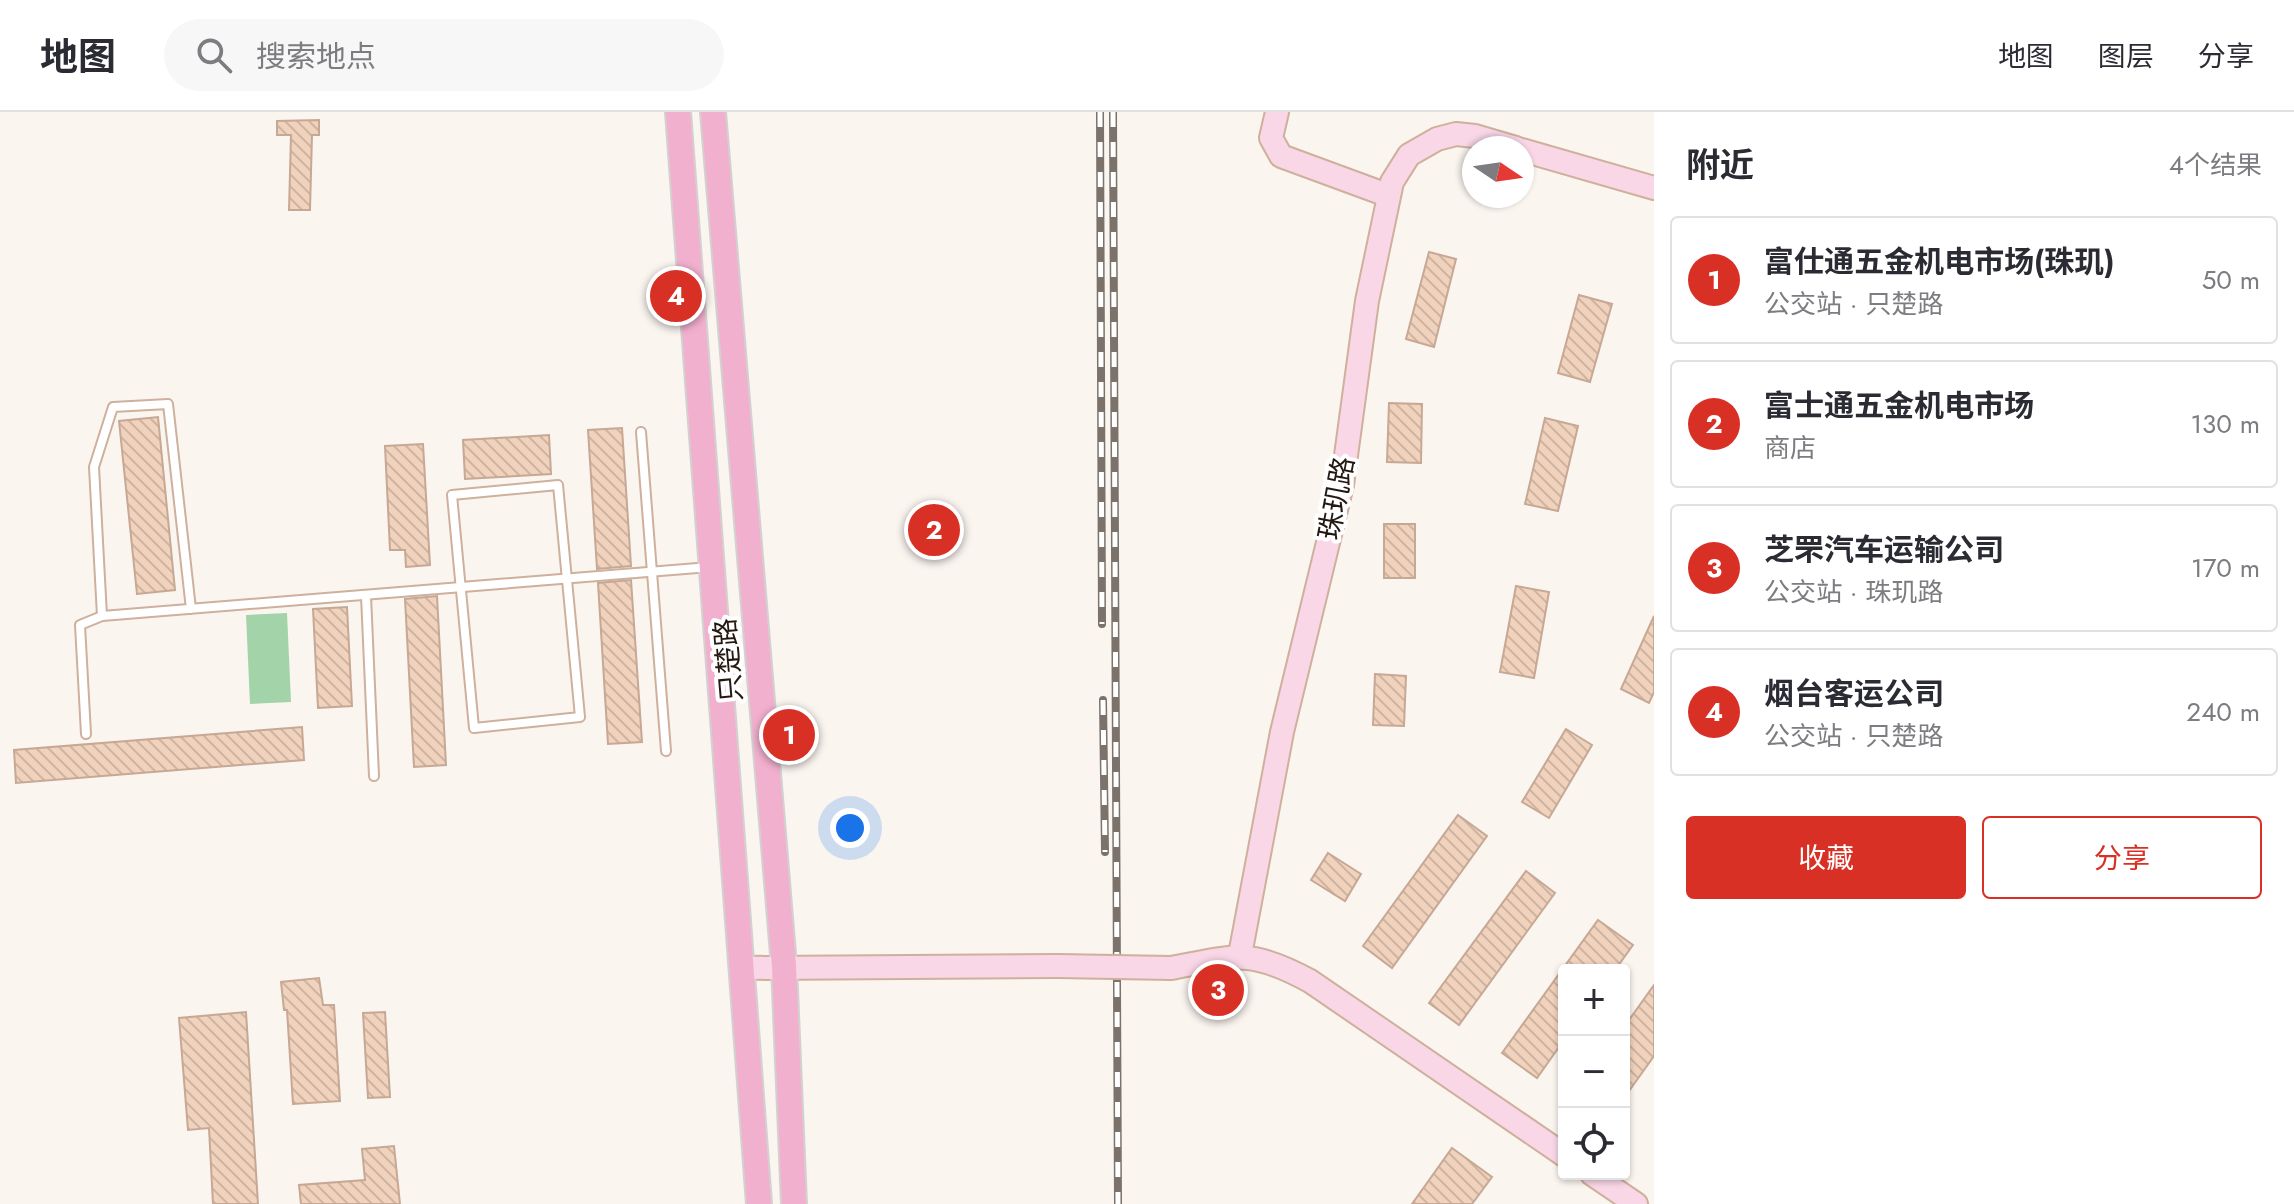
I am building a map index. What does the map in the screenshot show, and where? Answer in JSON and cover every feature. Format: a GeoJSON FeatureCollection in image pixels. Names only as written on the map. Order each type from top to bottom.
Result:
{"type":"FeatureCollection","features":[{"type":"Feature","properties":{"kind":"main road","name":"只楚路"},"geometry":{"type":"LineString","coordinates":[[678,112],[744,968],[759,1204]]}},
{"type":"Feature","properties":{"kind":"main road","name":"只楚路"},"geometry":{"type":"LineString","coordinates":[[713,112],[784,966],[794,1204]]}},
{"type":"Feature","properties":{"kind":"street"},"geometry":{"type":"LineString","coordinates":[[1277,112],[1271,138],[1281,156],[1387,195]]}},
{"type":"Feature","properties":{"kind":"street","name":"珠玑路"},"geometry":{"type":"LineString","coordinates":[[1240,955],[1282,732],[1342,485],[1367,301],[1387,195],[1398,166],[1423,144],[1456,134],[1464,136]]}},
{"type":"Feature","properties":{"kind":"street","name":"珠玑路"},"geometry":{"type":"LineString","coordinates":[[1534,153],[1654,188]]}},
{"type":"Feature","properties":{"kind":"street"},"geometry":{"type":"LineString","coordinates":[[744,968],[1171,968],[1240,955],[1269,962],[1310,981],[1558,1151]]}},
{"type":"Feature","properties":{"kind":"street"},"geometry":{"type":"LineString","coordinates":[[1601,1180],[1636,1204]]}},
{"type":"Feature","properties":{"kind":"lane"},"geometry":{"type":"LineString","coordinates":[[102,616],[94,467],[113,407],[168,404],[191,609]]}},
{"type":"Feature","properties":{"kind":"lane"},"geometry":{"type":"LineString","coordinates":[[641,432],[666,751]]}},
{"type":"Feature","properties":{"kind":"lane"},"geometry":{"type":"LineString","coordinates":[[558,485],[580,717],[474,728],[460,587],[452,495],[558,485]]}},
{"type":"Feature","properties":{"kind":"lane"},"geometry":{"type":"LineString","coordinates":[[86,734],[80,625],[102,616],[713,566]]}},
{"type":"Feature","properties":{"kind":"lane"},"geometry":{"type":"LineString","coordinates":[[366,596],[374,776]]}},
{"type":"Feature","properties":{"kind":"green space"},"geometry":{"type":"Polygon","coordinates":[[[287,613],[291,702],[250,704],[246,615],[287,613]]]}},
{"type":"Feature","properties":{"kind":"building"},"geometry":{"type":"Polygon","coordinates":[[[319,120],[319,135],[312,135],[310,210],[289,210],[291,135],[277,135],[277,121],[319,120]]]}},
{"type":"Feature","properties":{"kind":"building"},"geometry":{"type":"Polygon","coordinates":[[[1429,252],[1456,259],[1434,347],[1406,339],[1429,252]]]}},
{"type":"Feature","properties":{"kind":"building"},"geometry":{"type":"Polygon","coordinates":[[[1579,295],[1612,304],[1590,382],[1558,373],[1579,295]]]}},
{"type":"Feature","properties":{"kind":"building"},"geometry":{"type":"Polygon","coordinates":[[[1389,403],[1422,404],[1421,463],[1387,462],[1389,403]]]}},
{"type":"Feature","properties":{"kind":"building"},"geometry":{"type":"Polygon","coordinates":[[[158,417],[175,590],[137,594],[119,421],[158,417]]]}},
{"type":"Feature","properties":{"kind":"building"},"geometry":{"type":"Polygon","coordinates":[[[1545,418],[1578,426],[1558,511],[1525,504],[1545,418]]]}},
{"type":"Feature","properties":{"kind":"building"},"geometry":{"type":"Polygon","coordinates":[[[622,428],[631,566],[597,569],[588,430],[622,428]]]}},
{"type":"Feature","properties":{"kind":"building"},"geometry":{"type":"Polygon","coordinates":[[[549,435],[551,474],[465,479],[463,440],[549,435]]]}},
{"type":"Feature","properties":{"kind":"building"},"geometry":{"type":"Polygon","coordinates":[[[423,444],[430,565],[406,567],[405,550],[390,550],[385,446],[423,444]]]}},
{"type":"Feature","properties":{"kind":"building"},"geometry":{"type":"Polygon","coordinates":[[[1384,524],[1415,524],[1415,578],[1384,578],[1384,524]]]}},
{"type":"Feature","properties":{"kind":"building"},"geometry":{"type":"Polygon","coordinates":[[[631,580],[642,742],[608,744],[598,583],[631,580]]]}},
{"type":"Feature","properties":{"kind":"building"},"geometry":{"type":"Polygon","coordinates":[[[1516,586],[1549,592],[1534,678],[1500,672],[1516,586]]]}},
{"type":"Feature","properties":{"kind":"building"},"geometry":{"type":"Polygon","coordinates":[[[437,596],[446,765],[414,767],[405,599],[437,596]]]}},
{"type":"Feature","properties":{"kind":"building"},"geometry":{"type":"Polygon","coordinates":[[[347,607],[352,706],[318,708],[313,609],[347,607]]]}},
{"type":"Feature","properties":{"kind":"building"},"geometry":{"type":"Polygon","coordinates":[[[1654,616],[1654,692],[1649,703],[1621,689],[1654,616]]]}},
{"type":"Feature","properties":{"kind":"building"},"geometry":{"type":"Polygon","coordinates":[[[1375,674],[1406,676],[1404,726],[1373,725],[1375,674]]]}},
{"type":"Feature","properties":{"kind":"building"},"geometry":{"type":"Polygon","coordinates":[[[302,727],[304,760],[16,783],[14,750],[302,727]]]}},
{"type":"Feature","properties":{"kind":"building"},"geometry":{"type":"Polygon","coordinates":[[[1566,729],[1592,745],[1549,818],[1522,802],[1566,729]]]}},
{"type":"Feature","properties":{"kind":"building"},"geometry":{"type":"Polygon","coordinates":[[[1458,815],[1487,836],[1392,968],[1363,946],[1458,815]]]}},
{"type":"Feature","properties":{"kind":"building"},"geometry":{"type":"Polygon","coordinates":[[[1328,853],[1361,874],[1345,901],[1311,880],[1328,853]]]}},
{"type":"Feature","properties":{"kind":"building"},"geometry":{"type":"Polygon","coordinates":[[[1526,871],[1555,893],[1459,1025],[1429,1003],[1526,871]]]}},
{"type":"Feature","properties":{"kind":"building"},"geometry":{"type":"Polygon","coordinates":[[[1598,920],[1633,945],[1619,964],[1566,964],[1598,920]]]}},
{"type":"Feature","properties":{"kind":"building"},"geometry":{"type":"Polygon","coordinates":[[[1558,975],[1558,1048],[1537,1078],[1502,1053],[1558,975]]]}},
{"type":"Feature","properties":{"kind":"building"},"geometry":{"type":"Polygon","coordinates":[[[319,978],[323,1005],[334,1005],[340,1101],[293,1104],[287,1010],[284,1010],[281,982],[319,978]]]}},
{"type":"Feature","properties":{"kind":"building"},"geometry":{"type":"Polygon","coordinates":[[[1654,985],[1654,1056],[1630,1090],[1630,1036],[1630,1019],[1654,985]]]}},
{"type":"Feature","properties":{"kind":"building"},"geometry":{"type":"Polygon","coordinates":[[[246,1012],[258,1204],[213,1204],[209,1128],[188,1130],[179,1018],[246,1012]]]}},
{"type":"Feature","properties":{"kind":"building"},"geometry":{"type":"Polygon","coordinates":[[[385,1012],[390,1097],[368,1098],[363,1013],[385,1012]]]}},
{"type":"Feature","properties":{"kind":"building"},"geometry":{"type":"Polygon","coordinates":[[[394,1146],[400,1204],[301,1204],[299,1185],[365,1180],[362,1149],[394,1146]]]}},
{"type":"Feature","properties":{"kind":"building"},"geometry":{"type":"Polygon","coordinates":[[[1452,1148],[1492,1177],[1472,1204],[1412,1204],[1452,1148]]]}},
{"type":"Feature","properties":{"kind":"railway"},"geometry":{"type":"LineString","coordinates":[[1100,112],[1102,624]]}},
{"type":"Feature","properties":{"kind":"railway"},"geometry":{"type":"LineString","coordinates":[[1113,112],[1118,1204]]}},
{"type":"Feature","properties":{"kind":"railway"},"geometry":{"type":"LineString","coordinates":[[1103,700],[1105,852]]}},
{"type":"Feature","properties":{"kind":"place","name":"烟台客运公司"},"geometry":{"type":"Point","coordinates":[676,296]}},
{"type":"Feature","properties":{"kind":"place","name":"富士通五金机电市场"},"geometry":{"type":"Point","coordinates":[934,530]}},
{"type":"Feature","properties":{"kind":"place","name":"富仕通五金机电市场(珠玑)"},"geometry":{"type":"Point","coordinates":[789,735]}},
{"type":"Feature","properties":{"kind":"place","name":"芝罘汽车运输公司"},"geometry":{"type":"Point","coordinates":[1218,990]}}]}
